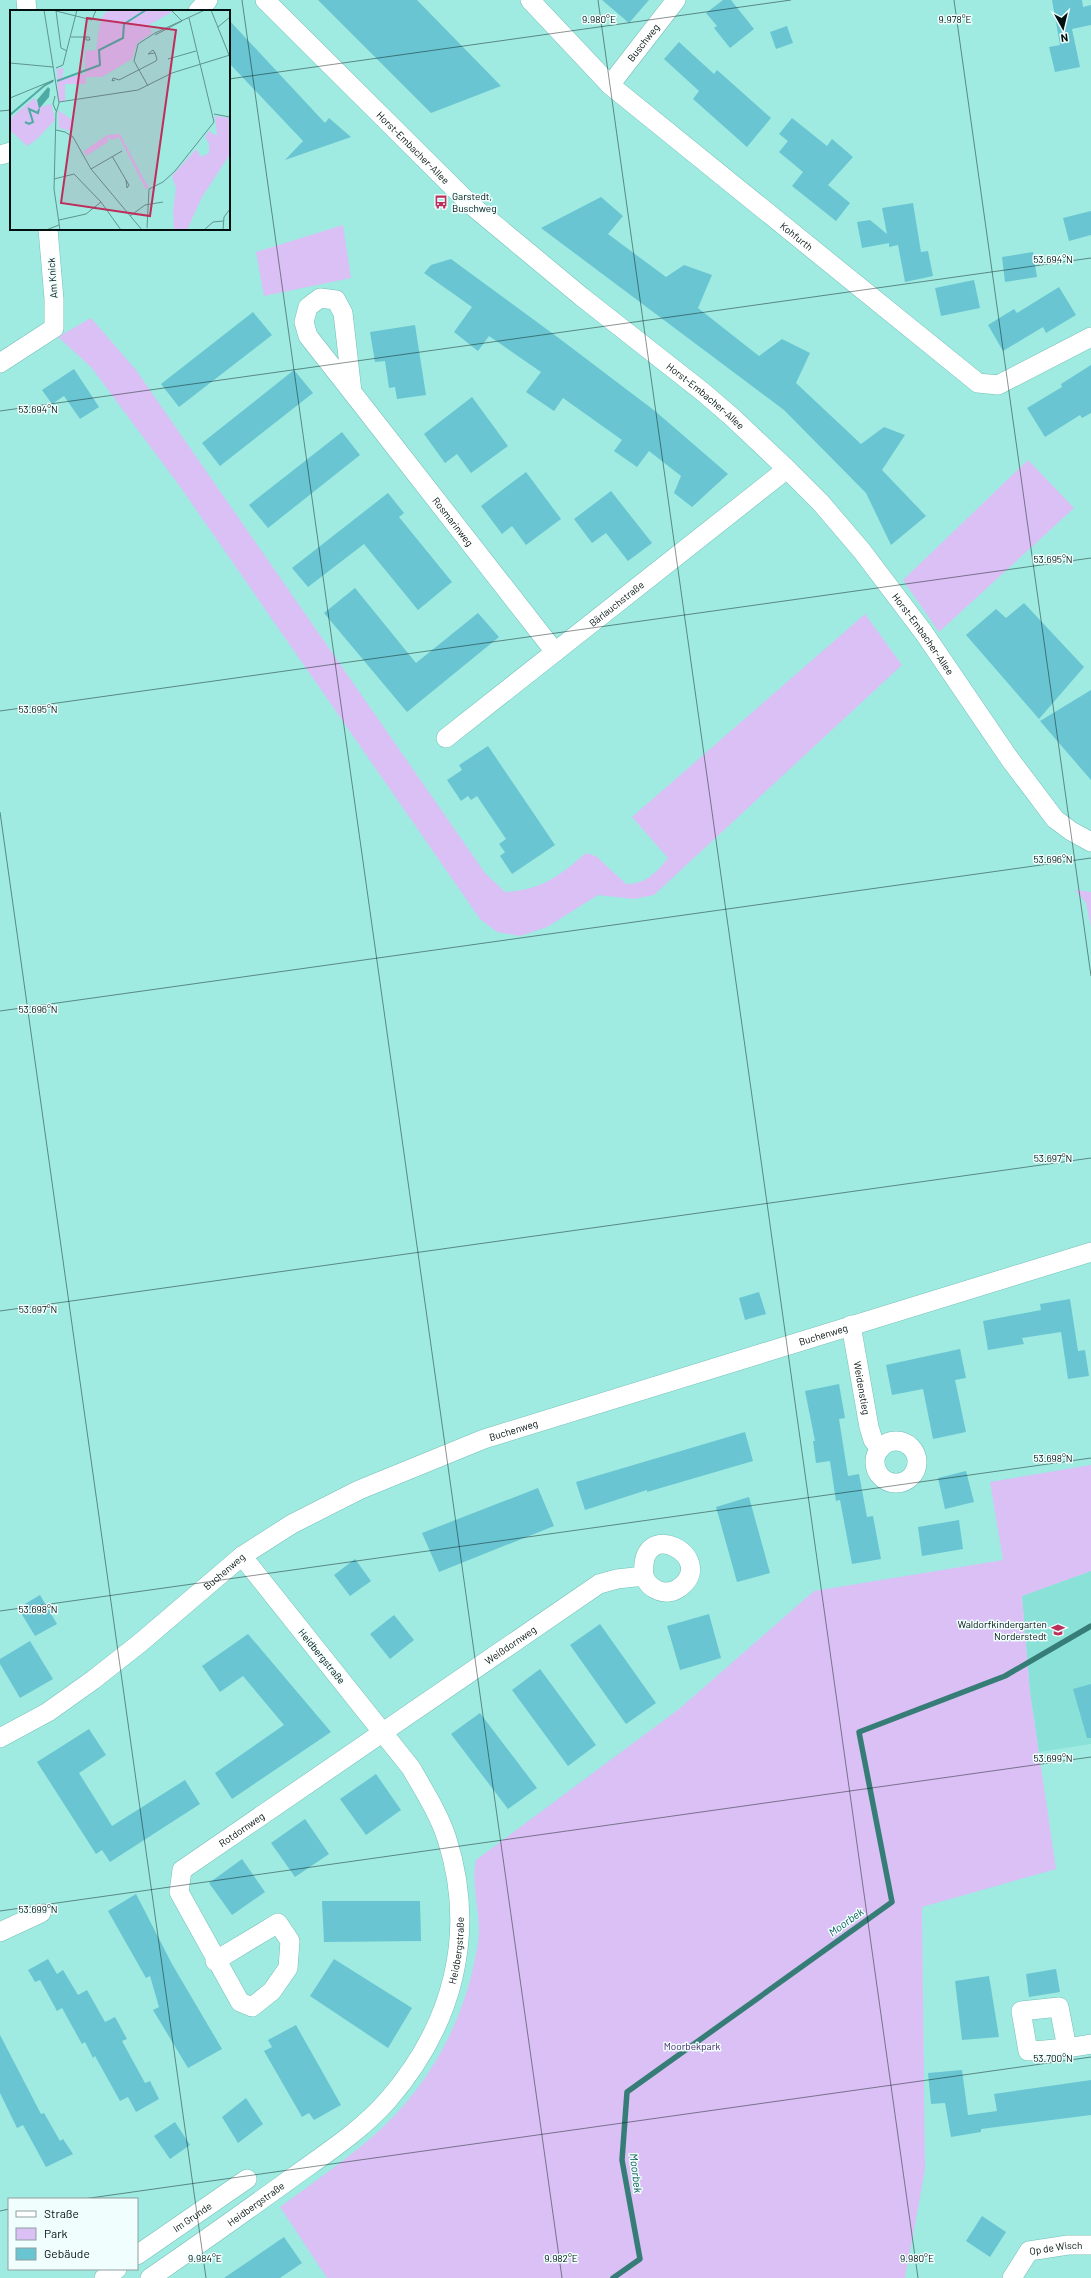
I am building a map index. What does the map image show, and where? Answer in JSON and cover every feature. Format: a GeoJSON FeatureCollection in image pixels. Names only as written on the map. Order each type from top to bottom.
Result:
{"type":"FeatureCollection","features":[{"type":"Feature","properties":{"kind":"street"},"geometry":{"type":"LineString","coordinates":[[26,0],[27,10]]}},
{"type":"Feature","properties":{"kind":"street"},"geometry":{"type":"LineString","coordinates":[[199,10],[208,0]]}},
{"type":"Feature","properties":{"kind":"street","name":"Horst-Embacher-Allee"},"geometry":{"type":"LineString","coordinates":[[265,0],[470,204],[582,297],[703,392],[787,468],[862,551],[924,633],[1009,758],[1055,819],[1091,842]]}},
{"type":"Feature","properties":{"kind":"street","name":"Kohfurth"},"geometry":{"type":"LineString","coordinates":[[530,0],[610,86],[978,383],[998,385],[1091,337]]}},
{"type":"Feature","properties":{"kind":"street","name":"Buschweg"},"geometry":{"type":"LineString","coordinates":[[610,86],[676,0]]}},
{"type":"Feature","properties":{"kind":"street"},"geometry":{"type":"LineString","coordinates":[[0,155],[10,152]]}},
{"type":"Feature","properties":{"kind":"street","name":"Am Knick"},"geometry":{"type":"LineString","coordinates":[[0,363],[54,328],[54,300],[48,230]]}},
{"type":"Feature","properties":{"kind":"street","name":"Rosmarinweg"},"geometry":{"type":"LineString","coordinates":[[352,392],[555,652]]}},
{"type":"Feature","properties":{"kind":"street","name":"Bärlauchstraße"},"geometry":{"type":"LineString","coordinates":[[446,738],[787,468]]}},
{"type":"Feature","properties":{"kind":"street","name":"Buchenweg"},"geometry":{"type":"LineString","coordinates":[[0,1738],[48,1712],[93,1680],[140,1643],[242,1556],[292,1524],[359,1490],[484,1439],[1091,1252]]}},
{"type":"Feature","properties":{"kind":"street","name":"Weidenstieg"},"geometry":{"type":"LineString","coordinates":[[851,1325],[869,1427],[880,1449]]}},
{"type":"Feature","properties":{"kind":"street","name":"Heidbergstraße"},"geometry":{"type":"LineString","coordinates":[[150,2278],[309,2166],[388,2101],[410,2071],[438,2020],[456,1970],[460,1944],[460,1909],[456,1876],[447,1838],[431,1802],[411,1768],[242,1556]]}},
{"type":"Feature","properties":{"kind":"street","name":"Weißdornweg"},"geometry":{"type":"LineString","coordinates":[[383,1733],[599,1584],[617,1579],[644,1576]]}},
{"type":"Feature","properties":{"kind":"street","name":"Rotdornweg"},"geometry":{"type":"LineString","coordinates":[[216,1961],[179,1892],[182,1870],[383,1733]]}},
{"type":"Feature","properties":{"kind":"street"},"geometry":{"type":"LineString","coordinates":[[0,1932],[41,1913]]}},
{"type":"Feature","properties":{"kind":"street"},"geometry":{"type":"LineString","coordinates":[[1067,2048],[1091,2044]]}},
{"type":"Feature","properties":{"kind":"street","name":"Im Grunde"},"geometry":{"type":"LineString","coordinates":[[138,2254],[247,2179]]}},
{"type":"Feature","properties":{"kind":"street","name":"Op de Wisch"},"geometry":{"type":"LineString","coordinates":[[1012,2278],[1029,2252],[1068,2245],[1091,2245]]}},
{"type":"Feature","properties":{"kind":"street"},"geometry":{"type":"LineString","coordinates":[[104,2278],[116,2270]]}},
{"type":"Feature","properties":{"kind":"shaded area","name":"Waldorfkindergarten Norderstedt"},"geometry":{"type":"Polygon","coordinates":[[[1091,1571],[1091,1744],[1039,1752],[1030,1692],[1022,1596],[1091,1571]]]}},
{"type":"Feature","properties":{"kind":"green space"},"geometry":{"type":"Polygon","coordinates":[[[343,225],[351,278],[264,296],[256,252],[343,225]]]}},
{"type":"Feature","properties":{"kind":"green space"},"geometry":{"type":"Polygon","coordinates":[[[91,318],[136,370],[485,873],[505,892],[518,891],[540,885],[567,869],[586,853],[596,856],[626,884],[639,882],[650,877],[668,858],[632,817],[865,614],[902,665],[654,895],[634,899],[598,895],[547,927],[520,936],[497,932],[480,919],[181,488],[91,367],[58,337],[91,318]]]}},
{"type":"Feature","properties":{"kind":"green space"},"geometry":{"type":"Polygon","coordinates":[[[1028,460],[1074,508],[939,632],[903,580],[1028,460]]]}},
{"type":"Feature","properties":{"kind":"green space"},"geometry":{"type":"Polygon","coordinates":[[[1075,890],[1091,892],[1091,927],[1086,903],[1075,890]]]}},
{"type":"Feature","properties":{"kind":"green space","name":"Moorbekpark"},"geometry":{"type":"Polygon","coordinates":[[[1091,1465],[1091,1571],[1022,1596],[1030,1692],[1056,1869],[922,1907],[925,2170],[905,2278],[327,2278],[280,2207],[350,2155],[393,2117],[428,2073],[443,2049],[465,1997],[473,1970],[478,1942],[479,1922],[474,1880],[476,1860],[679,1709],[814,1591],[1003,1560],[990,1482],[1091,1465]]]}},
{"type":"Feature","properties":{"kind":"building"},"geometry":{"type":"Polygon","coordinates":[[[318,0],[417,0],[501,86],[431,113],[318,0]]]}},
{"type":"Feature","properties":{"kind":"building"},"geometry":{"type":"Polygon","coordinates":[[[602,0],[649,0],[629,23],[602,0]]]}},
{"type":"Feature","properties":{"kind":"building"},"geometry":{"type":"Polygon","coordinates":[[[723,0],[731,0],[754,29],[730,48],[714,28],[717,26],[706,13],[723,0]]]}},
{"type":"Feature","properties":{"kind":"building"},"geometry":{"type":"Polygon","coordinates":[[[1052,0],[1082,0],[1083,7],[1091,5],[1091,25],[1072,29],[1080,67],[1055,72],[1049,47],[1060,45],[1052,0]]]}},
{"type":"Feature","properties":{"kind":"building"},"geometry":{"type":"Polygon","coordinates":[[[230,21],[325,123],[329,118],[351,137],[285,160],[303,141],[230,64],[230,21]]]}},
{"type":"Feature","properties":{"kind":"building"},"geometry":{"type":"Polygon","coordinates":[[[787,26],[793,43],[776,49],[770,32],[787,26]]]}},
{"type":"Feature","properties":{"kind":"building"},"geometry":{"type":"Polygon","coordinates":[[[679,42],[714,74],[717,70],[771,118],[747,147],[693,99],[699,91],[664,59],[679,42]]]}},
{"type":"Feature","properties":{"kind":"building"},"geometry":{"type":"Polygon","coordinates":[[[792,118],[827,146],[832,139],[853,157],[828,185],[850,203],[836,221],[792,186],[803,172],[779,152],[788,141],[779,134],[792,118]]]}},
{"type":"Feature","properties":{"kind":"building"},"geometry":{"type":"Polygon","coordinates":[[[601,197],[623,216],[608,234],[666,277],[684,265],[712,275],[698,308],[759,356],[782,339],[810,353],[796,383],[861,444],[884,427],[905,435],[882,470],[926,516],[891,545],[866,493],[784,410],[541,228],[601,197]]]}},
{"type":"Feature","properties":{"kind":"building"},"geometry":{"type":"Polygon","coordinates":[[[913,203],[921,252],[928,251],[933,276],[905,282],[898,245],[889,247],[889,243],[862,248],[857,222],[870,220],[887,234],[882,208],[913,203]]]}},
{"type":"Feature","properties":{"kind":"building"},"geometry":{"type":"Polygon","coordinates":[[[1091,211],[1091,235],[1069,241],[1063,218],[1091,211]]]}},
{"type":"Feature","properties":{"kind":"building"},"geometry":{"type":"Polygon","coordinates":[[[1033,252],[1037,277],[1005,282],[1002,257],[1033,252]]]}},
{"type":"Feature","properties":{"kind":"building"},"geometry":{"type":"Polygon","coordinates":[[[451,259],[655,411],[728,474],[692,507],[674,493],[681,476],[649,451],[637,467],[614,451],[622,440],[563,398],[554,411],[526,392],[541,372],[489,336],[478,351],[454,332],[472,307],[424,273],[431,265],[451,259]]]}},
{"type":"Feature","properties":{"kind":"building"},"geometry":{"type":"Polygon","coordinates":[[[974,280],[980,308],[941,316],[935,288],[974,280]]]}},
{"type":"Feature","properties":{"kind":"building"},"geometry":{"type":"Polygon","coordinates":[[[1059,287],[1076,315],[1046,333],[1043,327],[1003,351],[988,325],[1014,309],[1017,313],[1059,287]]]}},
{"type":"Feature","properties":{"kind":"building"},"geometry":{"type":"Polygon","coordinates":[[[253,312],[272,335],[179,407],[161,384],[253,312]]]}},
{"type":"Feature","properties":{"kind":"building"},"geometry":{"type":"Polygon","coordinates":[[[415,325],[426,395],[397,399],[395,387],[389,388],[385,361],[375,362],[370,332],[415,325]]]}},
{"type":"Feature","properties":{"kind":"building"},"geometry":{"type":"Polygon","coordinates":[[[1091,365],[1091,413],[1082,418],[1080,415],[1045,437],[1027,408],[1062,387],[1061,384],[1091,365]]]}},
{"type":"Feature","properties":{"kind":"building"},"geometry":{"type":"Polygon","coordinates":[[[74,369],[99,407],[80,419],[64,396],[52,404],[42,390],[74,369]]]}},
{"type":"Feature","properties":{"kind":"building"},"geometry":{"type":"Polygon","coordinates":[[[294,370],[313,393],[220,466],[202,443],[294,370]]]}},
{"type":"Feature","properties":{"kind":"building"},"geometry":{"type":"Polygon","coordinates":[[[472,397],[508,446],[471,473],[457,454],[445,463],[424,434],[472,397]]]}},
{"type":"Feature","properties":{"kind":"building"},"geometry":{"type":"Polygon","coordinates":[[[342,432],[360,455],[268,528],[249,505],[342,432]]]}},
{"type":"Feature","properties":{"kind":"building"},"geometry":{"type":"Polygon","coordinates":[[[526,472],[561,519],[526,545],[512,526],[502,534],[481,506],[526,472]]]}},
{"type":"Feature","properties":{"kind":"building"},"geometry":{"type":"Polygon","coordinates":[[[611,491],[652,543],[628,561],[606,533],[592,543],[574,519],[611,491]]]}},
{"type":"Feature","properties":{"kind":"building"},"geometry":{"type":"Polygon","coordinates":[[[388,493],[404,513],[399,517],[452,582],[418,610],[364,544],[308,587],[292,568],[388,493]]]}},
{"type":"Feature","properties":{"kind":"building"},"geometry":{"type":"Polygon","coordinates":[[[355,588],[416,663],[478,613],[499,637],[407,712],[324,613],[355,588]]]}},
{"type":"Feature","properties":{"kind":"building"},"geometry":{"type":"Polygon","coordinates":[[[1024,603],[1084,667],[1039,719],[966,635],[996,609],[1006,618],[1024,603]]]}},
{"type":"Feature","properties":{"kind":"building"},"geometry":{"type":"Polygon","coordinates":[[[1091,690],[1091,780],[1040,721],[1091,690]]]}},
{"type":"Feature","properties":{"kind":"building"},"geometry":{"type":"Polygon","coordinates":[[[488,746],[555,845],[512,874],[500,856],[505,852],[499,844],[506,839],[477,796],[471,800],[468,796],[461,801],[447,780],[462,770],[459,765],[488,746]]]}},
{"type":"Feature","properties":{"kind":"building"},"geometry":{"type":"Polygon","coordinates":[[[759,1292],[766,1314],[745,1320],[739,1298],[759,1292]]]}},
{"type":"Feature","properties":{"kind":"building"},"geometry":{"type":"Polygon","coordinates":[[[1070,1299],[1078,1351],[1085,1350],[1089,1376],[1068,1379],[1061,1332],[1022,1338],[1024,1344],[988,1350],[983,1321],[1041,1310],[1040,1304],[1070,1299]]]}},
{"type":"Feature","properties":{"kind":"building"},"geometry":{"type":"Polygon","coordinates":[[[960,1349],[966,1378],[955,1380],[966,1432],[933,1439],[923,1389],[892,1395],[886,1365],[960,1349]]]}},
{"type":"Feature","properties":{"kind":"building"},"geometry":{"type":"Polygon","coordinates":[[[839,1384],[845,1418],[839,1419],[848,1476],[859,1474],[867,1517],[873,1516],[881,1559],[852,1564],[840,1500],[836,1501],[830,1461],[816,1463],[813,1441],[815,1441],[805,1391],[839,1384]]]}},
{"type":"Feature","properties":{"kind":"building"},"geometry":{"type":"Polygon","coordinates":[[[745,1432],[753,1461],[647,1492],[647,1490],[585,1510],[576,1482],[745,1432]]]}},
{"type":"Feature","properties":{"kind":"building"},"geometry":{"type":"Polygon","coordinates":[[[966,1471],[974,1502],[945,1509],[938,1478],[966,1471]]]}},
{"type":"Feature","properties":{"kind":"building"},"geometry":{"type":"Polygon","coordinates":[[[538,1488],[554,1526],[439,1572],[422,1533],[538,1488]]]}},
{"type":"Feature","properties":{"kind":"building"},"geometry":{"type":"Polygon","coordinates":[[[749,1497],[770,1573],[737,1582],[716,1507],[749,1497]]]}},
{"type":"Feature","properties":{"kind":"building"},"geometry":{"type":"Polygon","coordinates":[[[959,1520],[963,1549],[922,1556],[918,1527],[959,1520]]]}},
{"type":"Feature","properties":{"kind":"building"},"geometry":{"type":"Polygon","coordinates":[[[355,1559],[371,1581],[350,1596],[334,1575],[355,1559]]]}},
{"type":"Feature","properties":{"kind":"building"},"geometry":{"type":"Polygon","coordinates":[[[40,1595],[57,1624],[35,1636],[18,1608],[40,1595]]]}},
{"type":"Feature","properties":{"kind":"building"},"geometry":{"type":"Polygon","coordinates":[[[709,1614],[721,1658],[680,1670],[667,1626],[709,1614]]]}},
{"type":"Feature","properties":{"kind":"building"},"geometry":{"type":"Polygon","coordinates":[[[394,1615],[414,1640],[390,1659],[370,1634],[394,1615]]]}},
{"type":"Feature","properties":{"kind":"building"},"geometry":{"type":"Polygon","coordinates":[[[600,1624],[656,1703],[626,1724],[570,1645],[600,1624]]]}},
{"type":"Feature","properties":{"kind":"building"},"geometry":{"type":"Polygon","coordinates":[[[248,1634],[331,1732],[232,1799],[215,1773],[284,1725],[243,1676],[220,1692],[202,1666],[248,1634]]]}},
{"type":"Feature","properties":{"kind":"building"},"geometry":{"type":"Polygon","coordinates":[[[30,1641],[53,1679],[20,1698],[0,1664],[0,1659],[30,1641]]]}},
{"type":"Feature","properties":{"kind":"building"},"geometry":{"type":"Polygon","coordinates":[[[540,1669],[596,1745],[568,1766],[512,1690],[540,1669]]]}},
{"type":"Feature","properties":{"kind":"building"},"geometry":{"type":"Polygon","coordinates":[[[1091,1684],[1091,1738],[1087,1738],[1073,1689],[1091,1684]]]}},
{"type":"Feature","properties":{"kind":"building"},"geometry":{"type":"Polygon","coordinates":[[[480,1713],[537,1788],[508,1809],[451,1734],[480,1713]]]}},
{"type":"Feature","properties":{"kind":"building"},"geometry":{"type":"Polygon","coordinates":[[[89,1729],[106,1755],[79,1773],[112,1826],[185,1780],[200,1804],[110,1862],[102,1850],[96,1854],[37,1762],[89,1729]]]}},
{"type":"Feature","properties":{"kind":"building"},"geometry":{"type":"Polygon","coordinates":[[[376,1774],[401,1810],[366,1835],[340,1799],[376,1774]]]}},
{"type":"Feature","properties":{"kind":"building"},"geometry":{"type":"Polygon","coordinates":[[[305,1819],[329,1854],[295,1877],[271,1843],[305,1819]]]}},
{"type":"Feature","properties":{"kind":"building"},"geometry":{"type":"Polygon","coordinates":[[[242,1859],[265,1892],[232,1915],[209,1883],[242,1859]]]}},
{"type":"Feature","properties":{"kind":"building"},"geometry":{"type":"Polygon","coordinates":[[[136,1894],[172,1964],[222,2049],[188,2068],[153,2010],[159,2007],[150,1976],[146,1978],[108,1911],[136,1894]]]}},
{"type":"Feature","properties":{"kind":"building"},"geometry":{"type":"Polygon","coordinates":[[[322,1901],[420,1901],[421,1941],[324,1942],[322,1901]]]}},
{"type":"Feature","properties":{"kind":"building"},"geometry":{"type":"Polygon","coordinates":[[[48,1959],[57,1974],[63,1970],[78,1995],[87,1990],[105,2022],[115,2017],[127,2039],[122,2041],[145,2083],[150,2081],[159,2099],[136,2112],[128,2097],[120,2101],[95,2056],[93,2058],[85,2042],[82,2044],[62,2008],[57,2011],[40,1980],[35,1982],[28,1970],[48,1959]]]}},
{"type":"Feature","properties":{"kind":"building"},"geometry":{"type":"Polygon","coordinates":[[[334,1959],[412,2008],[388,2048],[310,1996],[334,1959]]]}},
{"type":"Feature","properties":{"kind":"building"},"geometry":{"type":"Polygon","coordinates":[[[1056,1969],[1060,1992],[1029,1997],[1026,1974],[1056,1969]]]}},
{"type":"Feature","properties":{"kind":"building"},"geometry":{"type":"Polygon","coordinates":[[[989,1976],[999,2037],[962,2040],[955,1981],[989,1976]]]}},
{"type":"Feature","properties":{"kind":"building"},"geometry":{"type":"Polygon","coordinates":[[[296,2025],[341,2105],[314,2120],[309,2113],[302,2117],[264,2051],[272,2047],[268,2040],[296,2025]]]}},
{"type":"Feature","properties":{"kind":"building"},"geometry":{"type":"Polygon","coordinates":[[[0,2035],[41,2114],[44,2113],[60,2141],[63,2139],[73,2154],[46,2167],[23,2125],[17,2128],[0,2093],[0,2035]]]}},
{"type":"Feature","properties":{"kind":"building"},"geometry":{"type":"Polygon","coordinates":[[[962,2070],[968,2115],[997,2111],[994,2094],[1091,2080],[1091,2115],[981,2129],[981,2132],[951,2137],[945,2103],[931,2104],[928,2073],[962,2070]]]}},
{"type":"Feature","properties":{"kind":"building"},"geometry":{"type":"Polygon","coordinates":[[[246,2098],[263,2124],[238,2143],[222,2117],[246,2098]]]}},
{"type":"Feature","properties":{"kind":"building"},"geometry":{"type":"Polygon","coordinates":[[[175,2122],[190,2145],[170,2159],[154,2136],[175,2122]]]}},
{"type":"Feature","properties":{"kind":"building"},"geometry":{"type":"Polygon","coordinates":[[[982,2216],[1006,2232],[990,2257],[966,2241],[982,2216]]]}},
{"type":"Feature","properties":{"kind":"building"},"geometry":{"type":"Polygon","coordinates":[[[284,2237],[302,2263],[280,2278],[224,2278],[284,2237]]]}},
{"type":"Feature","properties":{"kind":"waterway","name":"Moorbek"},"geometry":{"type":"LineString","coordinates":[[613,2278],[640,2259],[622,2160],[627,2092],[892,1902],[859,1732],[1005,1676],[1091,1626]]}},
{"type":"Feature","properties":{"kind":"place","name":"Garstedt, Buschweg"},"geometry":{"type":"Point","coordinates":[441,202]}},
{"type":"Feature","properties":{"kind":"place","name":"Waldorfkindergarten Norderstedt"},"geometry":{"type":"Point","coordinates":[1058,1630]}}]}
